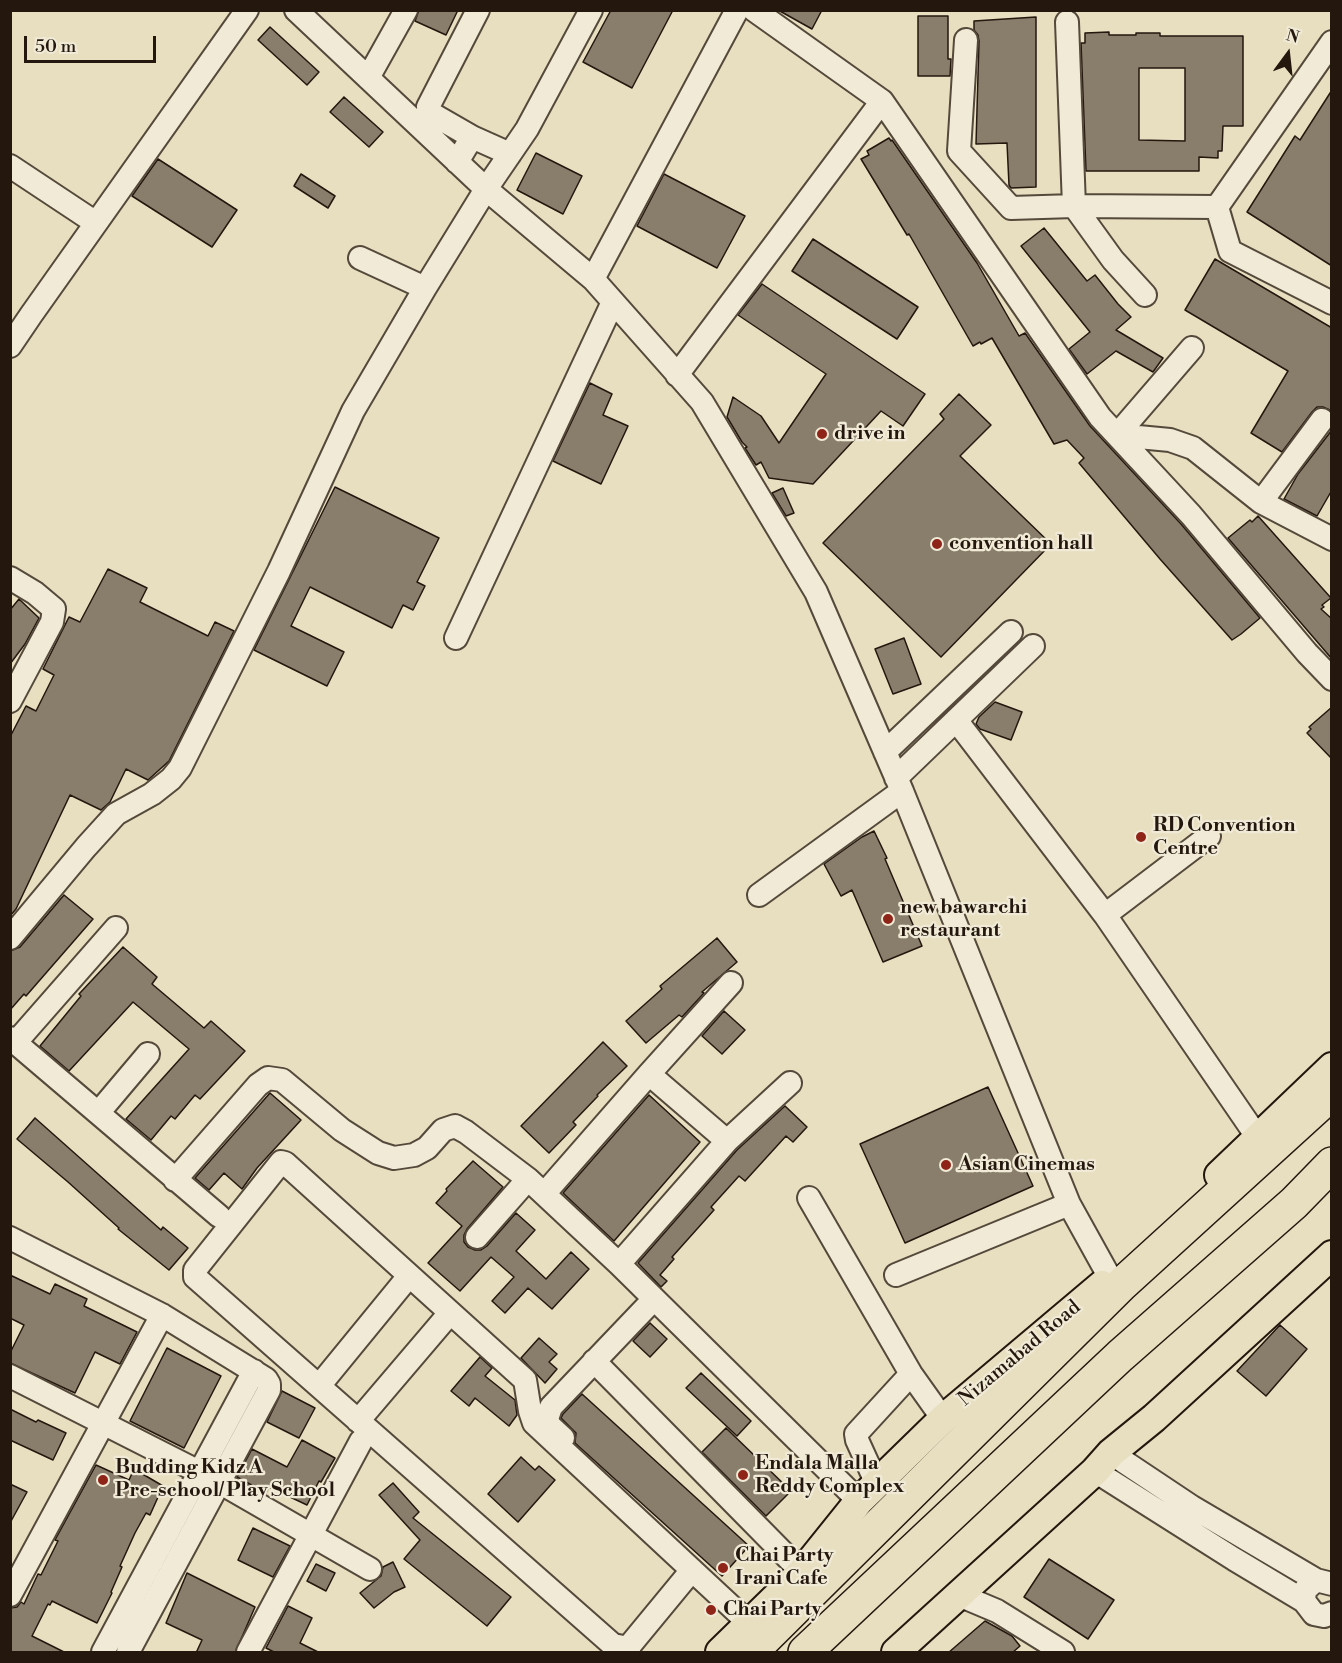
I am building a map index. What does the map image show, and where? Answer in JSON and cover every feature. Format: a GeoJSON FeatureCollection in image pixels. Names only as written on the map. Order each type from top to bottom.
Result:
{"type":"FeatureCollection","features":[{"type":"Feature","properties":{"kind":"highway","name":"Nizamabad Road"},"geometry":{"type":"LineString","coordinates":[[753,1631],[1112,1285],[1332,1093]]}},
{"type":"Feature","properties":{"kind":"highway"},"geometry":{"type":"LineString","coordinates":[[805,1653],[1120,1356],[1294,1203],[1332,1164]]}},
{"type":"Feature","properties":{"kind":"main road","name":"Nizamabad Road"},"geometry":{"type":"LineString","coordinates":[[720,1653],[753,1631],[868,1493],[943,1419],[1112,1285],[1332,1067]]}},
{"type":"Feature","properties":{"kind":"main road"},"geometry":{"type":"LineString","coordinates":[[896,1653],[1332,1255]]}},
{"type":"Feature","properties":{"kind":"street"},"geometry":{"type":"LineString","coordinates":[[10,346],[18,317],[96,223],[247,10]]}},
{"type":"Feature","properties":{"kind":"street"},"geometry":{"type":"LineString","coordinates":[[296,10],[486,189],[592,279],[702,402],[816,592],[899,785],[1069,1204],[1112,1285]]}},
{"type":"Feature","properties":{"kind":"street"},"geometry":{"type":"LineString","coordinates":[[368,78],[406,10]]}},
{"type":"Feature","properties":{"kind":"street"},"geometry":{"type":"LineString","coordinates":[[478,10],[428,108],[432,114],[472,137],[510,154]]}},
{"type":"Feature","properties":{"kind":"street"},"geometry":{"type":"LineString","coordinates":[[10,938],[116,814],[152,794],[171,779],[180,768],[279,571],[353,411],[486,189],[527,129],[591,10]]}},
{"type":"Feature","properties":{"kind":"street"},"geometry":{"type":"LineString","coordinates":[[592,279],[737,10]]}},
{"type":"Feature","properties":{"kind":"street"},"geometry":{"type":"LineString","coordinates":[[754,10],[882,101],[1100,417],[1191,515],[1307,653],[1332,679]]}},
{"type":"Feature","properties":{"kind":"street"},"geometry":{"type":"LineString","coordinates":[[1067,22],[1074,206],[1113,260],[1145,295]]}},
{"type":"Feature","properties":{"kind":"street"},"geometry":{"type":"LineString","coordinates":[[966,40],[959,151],[1011,208],[1217,207]]}},
{"type":"Feature","properties":{"kind":"street"},"geometry":{"type":"LineString","coordinates":[[1217,207],[1332,42]]}},
{"type":"Feature","properties":{"kind":"street"},"geometry":{"type":"LineString","coordinates":[[677,375],[882,101]]}},
{"type":"Feature","properties":{"kind":"street"},"geometry":{"type":"LineString","coordinates":[[458,162],[472,137]]}},
{"type":"Feature","properties":{"kind":"street"},"geometry":{"type":"LineString","coordinates":[[10,166],[96,223]]}},
{"type":"Feature","properties":{"kind":"street"},"geometry":{"type":"LineString","coordinates":[[1217,207],[1230,251],[1332,303]]}},
{"type":"Feature","properties":{"kind":"street"},"geometry":{"type":"LineString","coordinates":[[360,258],[425,288]]}},
{"type":"Feature","properties":{"kind":"street"},"geometry":{"type":"LineString","coordinates":[[456,638],[613,302]]}},
{"type":"Feature","properties":{"kind":"street"},"geometry":{"type":"LineString","coordinates":[[1117,435],[1192,348]]}},
{"type":"Feature","properties":{"kind":"street"},"geometry":{"type":"LineString","coordinates":[[1261,502],[1322,420]]}},
{"type":"Feature","properties":{"kind":"street"},"geometry":{"type":"LineString","coordinates":[[1117,435],[1170,440],[1193,448],[1261,502],[1332,538]]}},
{"type":"Feature","properties":{"kind":"street"},"geometry":{"type":"LineString","coordinates":[[10,578],[35,593],[54,609],[52,622],[10,701]]}},
{"type":"Feature","properties":{"kind":"street"},"geometry":{"type":"LineString","coordinates":[[885,752],[1011,632]]}},
{"type":"Feature","properties":{"kind":"street"},"geometry":{"type":"LineString","coordinates":[[759,895],[899,785],[956,720],[1033,646]]}},
{"type":"Feature","properties":{"kind":"street"},"geometry":{"type":"LineString","coordinates":[[956,720],[1106,915],[1258,1138]]}},
{"type":"Feature","properties":{"kind":"street"},"geometry":{"type":"LineString","coordinates":[[1106,915],[1209,836]]}},
{"type":"Feature","properties":{"kind":"street"},"geometry":{"type":"LineString","coordinates":[[116,928],[13,1040],[219,1216]]}},
{"type":"Feature","properties":{"kind":"street"},"geometry":{"type":"LineString","coordinates":[[477,1237],[536,1187],[649,1074],[731,983]]}},
{"type":"Feature","properties":{"kind":"street"},"geometry":{"type":"LineString","coordinates":[[99,1112],[148,1054]]}},
{"type":"Feature","properties":{"kind":"street"},"geometry":{"type":"LineString","coordinates":[[649,1074],[727,1141]]}},
{"type":"Feature","properties":{"kind":"street"},"geometry":{"type":"LineString","coordinates":[[175,1180],[258,1085],[268,1078],[282,1080],[342,1130],[378,1153],[394,1158],[414,1155],[427,1148],[443,1130],[455,1126],[466,1132],[536,1187],[654,1299],[868,1493]]}},
{"type":"Feature","properties":{"kind":"street"},"geometry":{"type":"LineString","coordinates":[[619,1264],[727,1141],[790,1083]]}},
{"type":"Feature","properties":{"kind":"street"},"geometry":{"type":"LineString","coordinates":[[693,1570],[627,1651],[623,1647],[613,1645],[359,1431],[319,1386],[194,1274],[195,1270],[279,1164],[285,1163],[525,1380],[534,1423],[693,1570],[753,1631]]}},
{"type":"Feature","properties":{"kind":"street"},"geometry":{"type":"LineString","coordinates":[[307,1174],[558,1398]]}},
{"type":"Feature","properties":{"kind":"street"},"geometry":{"type":"LineString","coordinates":[[809,1197],[911,1374],[943,1419]]}},
{"type":"Feature","properties":{"kind":"street"},"geometry":{"type":"LineString","coordinates":[[896,1275],[1069,1204]]}},
{"type":"Feature","properties":{"kind":"street"},"geometry":{"type":"LineString","coordinates":[[10,1238],[162,1315],[254,1371],[210,1478],[130,1626],[103,1653]]}},
{"type":"Feature","properties":{"kind":"street"},"geometry":{"type":"LineString","coordinates":[[319,1386],[409,1276]]}},
{"type":"Feature","properties":{"kind":"street"},"geometry":{"type":"LineString","coordinates":[[654,1299],[558,1398],[547,1419],[550,1426],[753,1631]]}},
{"type":"Feature","properties":{"kind":"street"},"geometry":{"type":"LineString","coordinates":[[248,1653],[310,1534],[359,1431],[450,1313]]}},
{"type":"Feature","properties":{"kind":"street"},"geometry":{"type":"LineString","coordinates":[[10,1595],[162,1315]]}},
{"type":"Feature","properties":{"kind":"street"},"geometry":{"type":"LineString","coordinates":[[594,1361],[802,1572]]}},
{"type":"Feature","properties":{"kind":"street"},"geometry":{"type":"LineString","coordinates":[[868,1493],[856,1434],[911,1374]]}},
{"type":"Feature","properties":{"kind":"street"},"geometry":{"type":"LineString","coordinates":[[10,1376],[210,1478],[370,1569]]}},
{"type":"Feature","properties":{"kind":"street"},"geometry":{"type":"LineString","coordinates":[[1103,1462],[1184,1515],[1304,1601],[1314,1614],[1324,1616],[1332,1612]]}},
{"type":"Feature","properties":{"kind":"street"},"geometry":{"type":"LineString","coordinates":[[1184,1515],[1324,1582]]}},
{"type":"Feature","properties":{"kind":"street"},"geometry":{"type":"LineString","coordinates":[[1304,1601],[1305,1590],[1324,1582]]}},
{"type":"Feature","properties":{"kind":"street"},"geometry":{"type":"LineString","coordinates":[[959,1595],[997,1611],[1063,1653]]}},
{"type":"Feature","properties":{"kind":"street"},"geometry":{"type":"LineString","coordinates":[[128,1653],[130,1626]]}},
{"type":"Feature","properties":{"kind":"building"},"geometry":{"type":"Polygon","coordinates":[[[419,10],[458,10],[446,35],[415,21],[419,10]]]}},
{"type":"Feature","properties":{"kind":"building"},"geometry":{"type":"Polygon","coordinates":[[[611,10],[673,10],[632,88],[583,62],[611,10]]]}},
{"type":"Feature","properties":{"kind":"building"},"geometry":{"type":"Polygon","coordinates":[[[778,10],[822,10],[812,29],[778,10]]]}},
{"type":"Feature","properties":{"kind":"building"},"geometry":{"type":"Polygon","coordinates":[[[918,16],[948,16],[950,76],[918,76],[918,16]]]}},
{"type":"Feature","properties":{"kind":"building"},"geometry":{"type":"Polygon","coordinates":[[[1036,17],[1036,187],[1011,188],[1007,143],[976,144],[979,41],[974,30],[974,21],[1036,17]]]}},
{"type":"Feature","properties":{"kind":"building"},"geometry":{"type":"Polygon","coordinates":[[[270,27],[319,72],[307,85],[258,40],[270,27]]]}},
{"type":"Feature","properties":{"kind":"building"},"geometry":{"type":"Polygon","coordinates":[[[1085,33],[1243,36],[1243,126],[1223,126],[1222,151],[1218,151],[1218,158],[1199,157],[1199,171],[1086,171],[1081,43],[1085,43],[1085,33]],[[1139,68],[1139,140],[1185,141],[1185,68],[1139,68]]]}},
{"type":"Feature","properties":{"kind":"building"},"geometry":{"type":"Polygon","coordinates":[[[1332,90],[1332,266],[1247,212],[1295,136],[1300,140],[1332,90]]]}},
{"type":"Feature","properties":{"kind":"building"},"geometry":{"type":"Polygon","coordinates":[[[344,97],[383,132],[369,147],[330,112],[344,97]]]}},
{"type":"Feature","properties":{"kind":"building"},"geometry":{"type":"Polygon","coordinates":[[[889,138],[977,263],[1019,336],[1025,333],[1090,426],[1181,524],[1260,618],[1241,634],[1232,640],[1079,463],[1084,458],[1067,440],[1054,444],[992,338],[973,346],[909,234],[907,235],[861,159],[869,155],[867,151],[889,138]]]}},
{"type":"Feature","properties":{"kind":"building"},"geometry":{"type":"Polygon","coordinates":[[[536,153],[582,176],[563,214],[517,190],[536,153]]]}},
{"type":"Feature","properties":{"kind":"building"},"geometry":{"type":"Polygon","coordinates":[[[158,159],[237,210],[212,247],[132,196],[158,159]]]}},
{"type":"Feature","properties":{"kind":"building"},"geometry":{"type":"Polygon","coordinates":[[[301,174],[335,196],[328,208],[294,186],[301,174]]]}},
{"type":"Feature","properties":{"kind":"building"},"geometry":{"type":"Polygon","coordinates":[[[664,174],[745,216],[717,268],[637,226],[664,174]]]}},
{"type":"Feature","properties":{"kind":"building"},"geometry":{"type":"Polygon","coordinates":[[[1044,228],[1087,281],[1095,275],[1131,317],[1116,330],[1163,358],[1153,372],[1116,351],[1087,374],[1069,349],[1090,332],[1021,246],[1044,228]]]}},
{"type":"Feature","properties":{"kind":"building"},"geometry":{"type":"Polygon","coordinates":[[[813,239],[918,307],[897,339],[792,271],[813,239]]]}},
{"type":"Feature","properties":{"kind":"building"},"geometry":{"type":"Polygon","coordinates":[[[1215,259],[1332,328],[1332,411],[1317,407],[1282,452],[1251,433],[1288,371],[1185,310],[1215,259]]]}},
{"type":"Feature","properties":{"kind":"building"},"geometry":{"type":"Polygon","coordinates":[[[762,284],[925,394],[903,426],[881,411],[813,484],[769,478],[761,462],[756,465],[727,417],[733,397],[761,416],[779,443],[826,374],[738,315],[762,284]]]}},
{"type":"Feature","properties":{"kind":"building"},"geometry":{"type":"Polygon","coordinates":[[[590,383],[612,394],[603,415],[628,426],[601,484],[553,461],[590,383]]]}},
{"type":"Feature","properties":{"kind":"building","name":"convention hall"},"geometry":{"type":"Polygon","coordinates":[[[959,394],[991,425],[960,456],[1051,544],[941,657],[823,543],[944,419],[940,414],[959,394]]]}},
{"type":"Feature","properties":{"kind":"building"},"geometry":{"type":"Polygon","coordinates":[[[1332,430],[1332,490],[1317,516],[1284,499],[1298,474],[1332,430]]]}},
{"type":"Feature","properties":{"kind":"building"},"geometry":{"type":"Polygon","coordinates":[[[335,487],[439,538],[417,582],[425,586],[413,610],[403,605],[392,628],[310,587],[291,626],[344,652],[327,686],[254,650],[335,487]]]}},
{"type":"Feature","properties":{"kind":"building"},"geometry":{"type":"Polygon","coordinates":[[[783,488],[794,513],[786,516],[772,493],[783,488]]]}},
{"type":"Feature","properties":{"kind":"building"},"geometry":{"type":"Polygon","coordinates":[[[1258,516],[1331,598],[1322,605],[1324,607],[1321,609],[1332,619],[1332,659],[1228,538],[1258,516]]]}},
{"type":"Feature","properties":{"kind":"building"},"geometry":{"type":"Polygon","coordinates":[[[108,569],[147,588],[140,602],[208,636],[215,622],[234,631],[169,761],[148,780],[126,769],[110,802],[101,810],[70,795],[16,909],[10,916],[10,737],[26,706],[36,711],[54,675],[43,669],[69,617],[80,622],[108,569]]]}},
{"type":"Feature","properties":{"kind":"building"},"geometry":{"type":"Polygon","coordinates":[[[19,599],[39,618],[25,644],[10,664],[10,610],[19,599]]]}},
{"type":"Feature","properties":{"kind":"building"},"geometry":{"type":"Polygon","coordinates":[[[904,638],[921,684],[893,694],[875,649],[904,638]]]}},
{"type":"Feature","properties":{"kind":"building"},"geometry":{"type":"Polygon","coordinates":[[[995,702],[1022,712],[1011,740],[980,729],[976,724],[979,717],[995,702]]]}},
{"type":"Feature","properties":{"kind":"building"},"geometry":{"type":"Polygon","coordinates":[[[1332,707],[1332,759],[1307,733],[1311,729],[1309,727],[1332,707]]]}},
{"type":"Feature","properties":{"kind":"building"},"geometry":{"type":"Polygon","coordinates":[[[874,831],[922,946],[883,962],[852,890],[841,896],[824,864],[874,831]]]}},
{"type":"Feature","properties":{"kind":"building"},"geometry":{"type":"Polygon","coordinates":[[[64,895],[93,919],[26,996],[24,994],[10,1010],[10,951],[20,947],[64,895]]]}},
{"type":"Feature","properties":{"kind":"building"},"geometry":{"type":"Polygon","coordinates":[[[717,938],[737,962],[702,992],[704,993],[682,1017],[679,1015],[646,1043],[626,1021],[662,989],[660,986],[717,938]]]}},
{"type":"Feature","properties":{"kind":"building"},"geometry":{"type":"Polygon","coordinates":[[[123,947],[157,977],[152,984],[204,1028],[211,1021],[245,1051],[200,1099],[195,1095],[175,1119],[171,1116],[151,1140],[126,1119],[189,1049],[133,1002],[69,1071],[40,1046],[81,996],[79,994],[123,947]]]}},
{"type":"Feature","properties":{"kind":"building"},"geometry":{"type":"Polygon","coordinates":[[[724,1011],[745,1030],[722,1054],[702,1036],[724,1011]]]}},
{"type":"Feature","properties":{"kind":"building"},"geometry":{"type":"Polygon","coordinates":[[[603,1042],[627,1066],[597,1095],[573,1122],[576,1125],[549,1153],[521,1126],[603,1042]]]}},
{"type":"Feature","properties":{"kind":"building","name":"Asian Cinemas"},"geometry":{"type":"Polygon","coordinates":[[[988,1087],[1033,1186],[905,1243],[860,1144],[988,1087]]]}},
{"type":"Feature","properties":{"kind":"building"},"geometry":{"type":"Polygon","coordinates":[[[270,1093],[301,1120],[257,1168],[242,1189],[224,1173],[209,1190],[195,1178],[270,1093]]]}},
{"type":"Feature","properties":{"kind":"building"},"geometry":{"type":"Polygon","coordinates":[[[649,1095],[700,1142],[614,1241],[563,1193],[649,1095]]]}},
{"type":"Feature","properties":{"kind":"building"},"geometry":{"type":"Polygon","coordinates":[[[785,1106],[807,1127],[793,1142],[786,1136],[745,1181],[739,1176],[711,1207],[714,1210],[672,1257],[674,1259],[660,1275],[667,1281],[661,1287],[638,1263],[737,1150],[785,1106]]]}},
{"type":"Feature","properties":{"kind":"building"},"geometry":{"type":"Polygon","coordinates":[[[35,1118],[161,1230],[163,1227],[188,1248],[169,1270],[118,1229],[68,1182],[17,1139],[35,1118]]]}},
{"type":"Feature","properties":{"kind":"building"},"geometry":{"type":"Polygon","coordinates":[[[473,1161],[503,1187],[467,1229],[464,1242],[468,1247],[481,1250],[487,1246],[516,1213],[535,1230],[516,1251],[546,1279],[571,1252],[589,1269],[552,1309],[528,1288],[505,1313],[492,1301],[514,1277],[491,1257],[460,1291],[428,1263],[462,1226],[436,1203],[473,1161]]]}},
{"type":"Feature","properties":{"kind":"building"},"geometry":{"type":"Polygon","coordinates":[[[10,1275],[50,1294],[55,1284],[87,1299],[84,1306],[137,1332],[120,1364],[95,1352],[75,1393],[10,1363],[10,1353],[24,1325],[10,1318],[10,1275]]]}},
{"type":"Feature","properties":{"kind":"building"},"geometry":{"type":"Polygon","coordinates":[[[650,1323],[667,1339],[650,1357],[633,1341],[650,1323]]]}},
{"type":"Feature","properties":{"kind":"building"},"geometry":{"type":"Polygon","coordinates":[[[1280,1325],[1307,1349],[1266,1396],[1237,1371],[1280,1325]]]}},
{"type":"Feature","properties":{"kind":"building"},"geometry":{"type":"Polygon","coordinates":[[[539,1338],[557,1354],[549,1362],[557,1369],[545,1383],[521,1358],[539,1338]]]}},
{"type":"Feature","properties":{"kind":"building"},"geometry":{"type":"Polygon","coordinates":[[[167,1348],[221,1376],[184,1448],[130,1421],[167,1348]]]}},
{"type":"Feature","properties":{"kind":"building"},"geometry":{"type":"Polygon","coordinates":[[[480,1357],[492,1368],[485,1376],[515,1400],[517,1415],[509,1426],[475,1398],[469,1406],[451,1391],[480,1357]]]}},
{"type":"Feature","properties":{"kind":"building"},"geometry":{"type":"Polygon","coordinates":[[[701,1373],[751,1421],[737,1436],[686,1388],[701,1373]]]}},
{"type":"Feature","properties":{"kind":"building"},"geometry":{"type":"Polygon","coordinates":[[[282,1391],[315,1408],[299,1438],[267,1422],[282,1391]]]}},
{"type":"Feature","properties":{"kind":"building"},"geometry":{"type":"Polygon","coordinates":[[[582,1394],[749,1546],[722,1576],[575,1443],[576,1433],[561,1418],[582,1394]]]}},
{"type":"Feature","properties":{"kind":"building"},"geometry":{"type":"Polygon","coordinates":[[[10,1409],[66,1433],[53,1460],[10,1440],[10,1409]]]}},
{"type":"Feature","properties":{"kind":"building","name":"Endala Malla Reddy Complex"},"geometry":{"type":"Polygon","coordinates":[[[726,1428],[791,1491],[766,1516],[702,1452],[726,1428]]]}},
{"type":"Feature","properties":{"kind":"building"},"geometry":{"type":"Polygon","coordinates":[[[302,1440],[335,1458],[321,1482],[319,1481],[307,1505],[269,1487],[266,1493],[237,1477],[252,1449],[287,1467],[302,1440]]]}},
{"type":"Feature","properties":{"kind":"building"},"geometry":{"type":"Polygon","coordinates":[[[521,1457],[535,1470],[539,1466],[555,1480],[518,1522],[488,1494],[521,1457]]]}},
{"type":"Feature","properties":{"kind":"building"},"geometry":{"type":"Polygon","coordinates":[[[96,1465],[129,1480],[134,1469],[163,1486],[150,1515],[146,1513],[135,1533],[120,1566],[122,1567],[112,1593],[97,1623],[52,1601],[50,1605],[48,1604],[32,1636],[66,1653],[10,1653],[10,1608],[17,1607],[21,1602],[24,1604],[38,1574],[41,1575],[58,1541],[55,1540],[96,1465]]]}},
{"type":"Feature","properties":{"kind":"building"},"geometry":{"type":"Polygon","coordinates":[[[393,1483],[419,1512],[413,1518],[511,1597],[487,1626],[404,1559],[420,1540],[379,1495],[393,1483]]]}},
{"type":"Feature","properties":{"kind":"building"},"geometry":{"type":"Polygon","coordinates":[[[10,1484],[27,1492],[10,1523],[10,1484]]]}},
{"type":"Feature","properties":{"kind":"building"},"geometry":{"type":"Polygon","coordinates":[[[253,1528],[290,1546],[273,1577],[238,1560],[253,1528]]]}},
{"type":"Feature","properties":{"kind":"building"},"geometry":{"type":"Polygon","coordinates":[[[1049,1559],[1114,1600],[1088,1639],[1024,1597],[1049,1559]]]}},
{"type":"Feature","properties":{"kind":"building"},"geometry":{"type":"Polygon","coordinates":[[[393,1562],[405,1587],[394,1592],[374,1608],[360,1593],[381,1576],[383,1567],[393,1562]]]}},
{"type":"Feature","properties":{"kind":"building"},"geometry":{"type":"Polygon","coordinates":[[[316,1564],[335,1573],[326,1591],[307,1581],[316,1564]]]}},
{"type":"Feature","properties":{"kind":"building"},"geometry":{"type":"Polygon","coordinates":[[[187,1573],[255,1607],[235,1653],[196,1653],[202,1640],[166,1623],[187,1573]]]}},
{"type":"Feature","properties":{"kind":"building"},"geometry":{"type":"Polygon","coordinates":[[[288,1606],[312,1618],[300,1643],[320,1653],[276,1653],[266,1648],[288,1606]]]}},
{"type":"Feature","properties":{"kind":"building"},"geometry":{"type":"Polygon","coordinates":[[[985,1621],[1012,1636],[1020,1646],[1012,1653],[948,1653],[985,1621]]]}},
{"type":"Feature","properties":{"kind":"place","name":"drive in"},"geometry":{"type":"Point","coordinates":[822,434]}},
{"type":"Feature","properties":{"kind":"place","name":"convention hall"},"geometry":{"type":"Point","coordinates":[937,544]}},
{"type":"Feature","properties":{"kind":"place","name":"RD Convention Centre"},"geometry":{"type":"Point","coordinates":[1141,837]}},
{"type":"Feature","properties":{"kind":"place","name":"new bawarchi restaurant"},"geometry":{"type":"Point","coordinates":[888,919]}},
{"type":"Feature","properties":{"kind":"place","name":"Asian Cinemas"},"geometry":{"type":"Point","coordinates":[946,1165]}},
{"type":"Feature","properties":{"kind":"place","name":"Endala Malla Reddy Complex"},"geometry":{"type":"Point","coordinates":[743,1475]}},
{"type":"Feature","properties":{"kind":"place","name":"Budding Kidz A Pre-school/ Play School"},"geometry":{"type":"Point","coordinates":[103,1480]}},
{"type":"Feature","properties":{"kind":"place","name":"Chai Party Irani Cafe"},"geometry":{"type":"Point","coordinates":[723,1568]}},
{"type":"Feature","properties":{"kind":"place","name":"Chai Party"},"geometry":{"type":"Point","coordinates":[711,1610]}}]}
